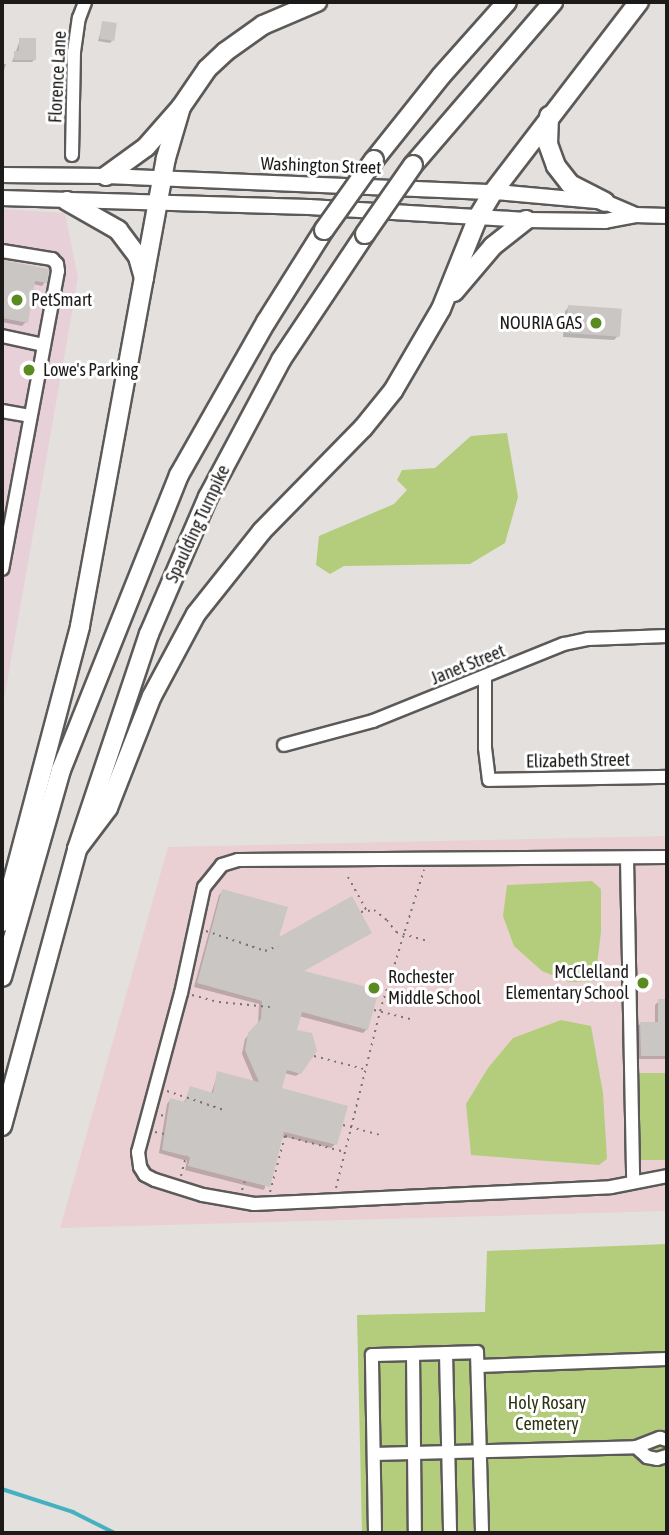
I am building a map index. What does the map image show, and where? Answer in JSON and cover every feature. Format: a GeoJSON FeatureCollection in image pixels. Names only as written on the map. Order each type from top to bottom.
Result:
{"type":"FeatureCollection","features":[{"type":"Feature","properties":{"kind":"highway"},"geometry":{"type":"LineString","coordinates":[[106,176],[146,147],[181,107],[207,69],[246,36],[263,25],[317,2]]}},
{"type":"Feature","properties":{"kind":"highway","name":"Spaulding Turnpike"},"geometry":{"type":"LineString","coordinates":[[2,977],[61,770],[179,475],[266,323],[324,230],[374,160],[441,76],[507,2]]}},
{"type":"Feature","properties":{"kind":"highway","name":"Spaulding Turnpike"},"geometry":{"type":"LineString","coordinates":[[2,1126],[77,849],[149,634],[208,497],[281,360],[413,165],[553,2]]}},
{"type":"Feature","properties":{"kind":"highway"},"geometry":{"type":"LineString","coordinates":[[77,849],[108,808],[152,695],[195,614],[262,531],[376,412],[404,376],[441,309],[478,217],[493,192],[639,2]]}},
{"type":"Feature","properties":{"kind":"highway"},"geometry":{"type":"LineString","coordinates":[[2,922],[80,626],[162,179],[181,107]]}},
{"type":"Feature","properties":{"kind":"highway"},"geometry":{"type":"LineString","coordinates":[[549,116],[548,144],[555,166],[570,184],[605,202]]}},
{"type":"Feature","properties":{"kind":"highway"},"geometry":{"type":"LineString","coordinates":[[67,201],[118,230],[138,257],[145,282]]}},
{"type":"Feature","properties":{"kind":"highway"},"geometry":{"type":"LineString","coordinates":[[441,309],[493,246],[526,220]]}},
{"type":"Feature","properties":{"kind":"main road","name":"Washington Street"},"geometry":{"type":"LineString","coordinates":[[2,175],[106,176],[493,192],[605,202],[635,215]]}},
{"type":"Feature","properties":{"kind":"main road","name":"Washington Street"},"geometry":{"type":"LineString","coordinates":[[2,198],[526,220],[605,221],[635,215],[667,216]]}},
{"type":"Feature","properties":{"kind":"street","name":"Florence Lane"},"geometry":{"type":"LineString","coordinates":[[72,155],[74,52],[79,18],[85,2]]}},
{"type":"Feature","properties":{"kind":"street"},"geometry":{"type":"LineString","coordinates":[[2,250],[52,259],[58,264],[2,569]]}},
{"type":"Feature","properties":{"kind":"street"},"geometry":{"type":"LineString","coordinates":[[2,336],[44,345]]}},
{"type":"Feature","properties":{"kind":"street"},"geometry":{"type":"LineString","coordinates":[[2,411],[30,416]]}},
{"type":"Feature","properties":{"kind":"street","name":"Janet Street"},"geometry":{"type":"LineString","coordinates":[[284,745],[373,721],[575,641],[667,636]]}},
{"type":"Feature","properties":{"kind":"street","name":"Elizabeth Street"},"geometry":{"type":"LineString","coordinates":[[485,677],[485,748],[489,780],[667,776]]}},
{"type":"Feature","properties":{"kind":"street"},"geometry":{"type":"LineString","coordinates":[[667,857],[228,863],[209,878],[138,1153],[140,1167],[145,1175],[179,1188],[241,1203],[284,1204],[611,1186],[667,1176]]}},
{"type":"Feature","properties":{"kind":"street"},"geometry":{"type":"LineString","coordinates":[[627,858],[633,1182]]}},
{"type":"Feature","properties":{"kind":"street"},"geometry":{"type":"LineString","coordinates":[[375,1533],[372,1356],[477,1352],[481,1533]]}},
{"type":"Feature","properties":{"kind":"street"},"geometry":{"type":"LineString","coordinates":[[446,1353],[450,1533]]}},
{"type":"Feature","properties":{"kind":"street"},"geometry":{"type":"LineString","coordinates":[[413,1354],[415,1533]]}},
{"type":"Feature","properties":{"kind":"street"},"geometry":{"type":"LineString","coordinates":[[478,1366],[667,1359]]}},
{"type":"Feature","properties":{"kind":"street"},"geometry":{"type":"LineString","coordinates":[[374,1454],[636,1447],[660,1438],[667,1440]]}},
{"type":"Feature","properties":{"kind":"street"},"geometry":{"type":"LineString","coordinates":[[636,1447],[647,1457],[657,1459],[667,1456]]}},
{"type":"Feature","properties":{"kind":"path"},"geometry":{"type":"LineString","coordinates":[[331,1194],[336,1189],[402,934],[428,860]]}},
{"type":"Feature","properties":{"kind":"path"},"geometry":{"type":"LineString","coordinates":[[348,877],[366,911]]}},
{"type":"Feature","properties":{"kind":"path"},"geometry":{"type":"LineString","coordinates":[[361,912],[381,914],[402,934],[430,942]]}},
{"type":"Feature","properties":{"kind":"path"},"geometry":{"type":"LineString","coordinates":[[195,929],[265,951],[278,946]]}},
{"type":"Feature","properties":{"kind":"path"},"geometry":{"type":"LineString","coordinates":[[181,993],[219,1002],[270,1007]]}},
{"type":"Feature","properties":{"kind":"path"},"geometry":{"type":"LineString","coordinates":[[374,1010],[410,1019]]}},
{"type":"Feature","properties":{"kind":"path"},"geometry":{"type":"LineString","coordinates":[[314,1056],[366,1070]]}},
{"type":"Feature","properties":{"kind":"path"},"geometry":{"type":"LineString","coordinates":[[156,1087],[224,1110]]}},
{"type":"Feature","properties":{"kind":"path"},"geometry":{"type":"LineString","coordinates":[[342,1125],[381,1135]]}},
{"type":"Feature","properties":{"kind":"path"},"geometry":{"type":"LineString","coordinates":[[269,1196],[285,1136],[345,1152]]}},
{"type":"Feature","properties":{"kind":"path"},"geometry":{"type":"LineString","coordinates":[[179,1188],[186,1156]]}},
{"type":"Feature","properties":{"kind":"path"},"geometry":{"type":"LineString","coordinates":[[241,1196],[244,1181]]}},
{"type":"Feature","properties":{"kind":"shaded area","name":"Lowe's Parking"},"geometry":{"type":"Polygon","coordinates":[[[2,209],[65,213],[78,278],[2,711],[2,209]]]}},
{"type":"Feature","properties":{"kind":"shaded area","name":"Rochester Middle School"},"geometry":{"type":"Polygon","coordinates":[[[667,836],[667,1211],[60,1228],[168,847],[667,836]]]}},
{"type":"Feature","properties":{"kind":"green space"},"geometry":{"type":"Polygon","coordinates":[[[507,433],[518,497],[505,543],[470,564],[344,566],[330,574],[316,565],[319,536],[394,504],[407,490],[397,480],[402,470],[435,468],[471,436],[507,433]]]}},
{"type":"Feature","properties":{"kind":"green space"},"geometry":{"type":"Polygon","coordinates":[[[592,881],[601,889],[601,932],[595,981],[569,982],[542,971],[514,946],[503,916],[507,885],[592,881]]]}},
{"type":"Feature","properties":{"kind":"green space"},"geometry":{"type":"Polygon","coordinates":[[[561,1020],[591,1026],[603,1093],[607,1159],[599,1165],[471,1155],[466,1104],[488,1068],[513,1038],[561,1020]]]}},
{"type":"Feature","properties":{"kind":"green space"},"geometry":{"type":"Polygon","coordinates":[[[639,1073],[667,1073],[667,1160],[639,1160],[639,1073]]]}},
{"type":"Feature","properties":{"kind":"green space","name":"Holy Rosary Cemetery"},"geometry":{"type":"Polygon","coordinates":[[[667,1244],[667,1533],[362,1533],[357,1315],[485,1312],[487,1251],[667,1244]]]}},
{"type":"Feature","properties":{"kind":"building"},"geometry":{"type":"Polygon","coordinates":[[[102,21],[117,23],[114,41],[99,39],[102,21]]]}},
{"type":"Feature","properties":{"kind":"building"},"geometry":{"type":"Polygon","coordinates":[[[19,38],[36,38],[36,60],[14,60],[14,51],[19,51],[19,38]]]}},
{"type":"Feature","properties":{"kind":"building","name":"PetSmart"},"geometry":{"type":"Polygon","coordinates":[[[2,260],[49,269],[47,283],[35,281],[28,323],[2,318],[2,260]]]}},
{"type":"Feature","properties":{"kind":"building"},"geometry":{"type":"Polygon","coordinates":[[[568,305],[622,309],[620,337],[566,333],[568,305]]]}},
{"type":"Feature","properties":{"kind":"building"},"geometry":{"type":"Polygon","coordinates":[[[222,889],[288,907],[279,937],[352,896],[372,933],[304,971],[379,990],[368,1030],[302,1012],[297,1030],[312,1033],[317,1051],[301,1074],[287,1070],[282,1088],[348,1106],[337,1145],[284,1132],[270,1187],[188,1166],[190,1157],[162,1150],[170,1098],[185,1102],[190,1086],[213,1093],[217,1071],[259,1082],[245,1050],[248,1033],[261,1019],[262,1001],[197,983],[222,889]]]}},
{"type":"Feature","properties":{"kind":"building"},"geometry":{"type":"Polygon","coordinates":[[[658,999],[667,999],[667,1056],[641,1056],[640,1022],[658,1022],[658,999]]]}},
{"type":"Feature","properties":{"kind":"waterway"},"geometry":{"type":"LineString","coordinates":[[2,1489],[73,1512],[115,1533]]}},
{"type":"Feature","properties":{"kind":"place","name":"PetSmart"},"geometry":{"type":"Point","coordinates":[17,300]}},
{"type":"Feature","properties":{"kind":"place","name":"NOURIA GAS"},"geometry":{"type":"Point","coordinates":[596,323]}},
{"type":"Feature","properties":{"kind":"place","name":"Lowe's Parking"},"geometry":{"type":"Point","coordinates":[29,370]}},
{"type":"Feature","properties":{"kind":"place","name":"McClelland Elementary School"},"geometry":{"type":"Point","coordinates":[643,983]}},
{"type":"Feature","properties":{"kind":"place","name":"Rochester Middle School"},"geometry":{"type":"Point","coordinates":[374,988]}}]}
